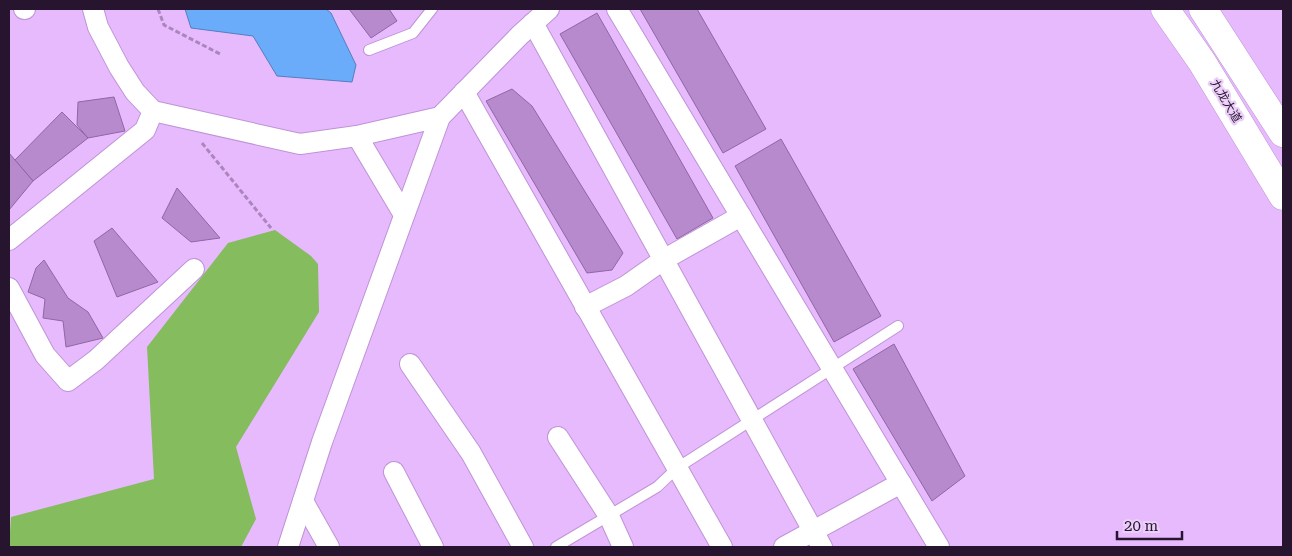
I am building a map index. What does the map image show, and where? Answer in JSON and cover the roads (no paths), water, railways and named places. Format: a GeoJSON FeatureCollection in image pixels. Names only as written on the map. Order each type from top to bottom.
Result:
{"type":"FeatureCollection","features":[{"type":"Feature","properties":{"kind":"main road","name":"九龙大道"},"geometry":{"type":"LineString","coordinates":[[1165,9],[1202,62],[1283,196]]}},
{"type":"Feature","properties":{"kind":"main road"},"geometry":{"type":"LineString","coordinates":[[1203,9],[1283,133]]}},
{"type":"Feature","properties":{"kind":"street"},"geometry":{"type":"LineString","coordinates":[[93,9],[98,27],[119,66],[135,92],[153,111],[300,144],[357,136],[440,117]]}},
{"type":"Feature","properties":{"kind":"street"},"geometry":{"type":"LineString","coordinates":[[288,547],[440,117],[533,23],[550,9]]}},
{"type":"Feature","properties":{"kind":"street"},"geometry":{"type":"LineString","coordinates":[[617,9],[939,547]]}},
{"type":"Feature","properties":{"kind":"street"},"geometry":{"type":"LineString","coordinates":[[533,23],[817,539]]}},
{"type":"Feature","properties":{"kind":"street"},"geometry":{"type":"LineString","coordinates":[[464,92],[722,547]]}},
{"type":"Feature","properties":{"kind":"street"},"geometry":{"type":"LineString","coordinates":[[9,240],[145,130],[153,111]]}},
{"type":"Feature","properties":{"kind":"street"},"geometry":{"type":"LineString","coordinates":[[357,136],[404,215]]}},
{"type":"Feature","properties":{"kind":"street"},"geometry":{"type":"LineString","coordinates":[[585,307],[626,286],[663,260],[741,216]]}},
{"type":"Feature","properties":{"kind":"street"},"geometry":{"type":"LineString","coordinates":[[9,288],[46,355],[68,381],[96,360],[194,269]]}},
{"type":"Feature","properties":{"kind":"street"},"geometry":{"type":"LineString","coordinates":[[410,364],[472,453],[524,547]]}},
{"type":"Feature","properties":{"kind":"street"},"geometry":{"type":"LineString","coordinates":[[558,437],[609,516],[623,547]]}},
{"type":"Feature","properties":{"kind":"street"},"geometry":{"type":"LineString","coordinates":[[394,472],[433,547]]}},
{"type":"Feature","properties":{"kind":"street"},"geometry":{"type":"LineString","coordinates":[[784,547],[817,539],[901,483]]}},
{"type":"Feature","properties":{"kind":"street"},"geometry":{"type":"LineString","coordinates":[[303,501],[328,547]]}},
{"type":"Feature","properties":{"kind":"lane"},"geometry":{"type":"LineString","coordinates":[[369,50],[413,33],[432,9]]}},
{"type":"Feature","properties":{"kind":"lane"},"geometry":{"type":"LineString","coordinates":[[556,547],[657,487],[677,468],[898,326]]}},
{"type":"Feature","properties":{"kind":"water"},"geometry":{"type":"Polygon","coordinates":[[[185,9],[326,9],[331,13],[356,65],[352,82],[277,76],[253,36],[191,28],[185,9]]]}}]}
